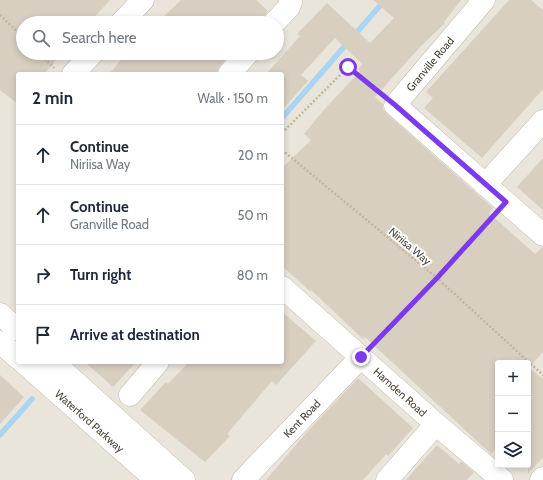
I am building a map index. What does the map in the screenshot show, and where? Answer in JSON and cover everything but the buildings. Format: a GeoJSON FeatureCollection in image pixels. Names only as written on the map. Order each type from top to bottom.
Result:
{"type":"FeatureCollection","features":[{"type":"Feature","properties":{"kind":"street"},"geometry":{"type":"LineString","coordinates":[[128,16],[143,0]]}},
{"type":"Feature","properties":{"kind":"street","name":"Granville Road"},"geometry":{"type":"LineString","coordinates":[[395,105],[484,0]]}},
{"type":"Feature","properties":{"kind":"street"},"geometry":{"type":"LineString","coordinates":[[281,16],[289,7],[290,1]]}},
{"type":"Feature","properties":{"kind":"street"},"geometry":{"type":"LineString","coordinates":[[64,71],[82,60]]}},
{"type":"Feature","properties":{"kind":"street"},"geometry":{"type":"LineString","coordinates":[[231,72],[242,60]]}},
{"type":"Feature","properties":{"kind":"street"},"geometry":{"type":"LineString","coordinates":[[395,105],[543,235]]}},
{"type":"Feature","properties":{"kind":"street"},"geometry":{"type":"LineString","coordinates":[[486,185],[543,121]]}},
{"type":"Feature","properties":{"kind":"street","name":"Hamden Road"},"geometry":{"type":"LineString","coordinates":[[284,289],[436,424],[502,480]]}},
{"type":"Feature","properties":{"kind":"street"},"geometry":{"type":"LineString","coordinates":[[0,314],[16,328]]}},
{"type":"Feature","properties":{"kind":"street"},"geometry":{"type":"LineString","coordinates":[[0,342],[16,356]]}},
{"type":"Feature","properties":{"kind":"street","name":"Kent Road"},"geometry":{"type":"LineString","coordinates":[[243,480],[361,357]]}},
{"type":"Feature","properties":{"kind":"street","name":"Waterford Parkway"},"geometry":{"type":"LineString","coordinates":[[25,364],[156,480]]}},
{"type":"Feature","properties":{"kind":"street","name":"Waterford Parkway"},"geometry":{"type":"LineString","coordinates":[[56,364],[184,480]]}},
{"type":"Feature","properties":{"kind":"street"},"geometry":{"type":"LineString","coordinates":[[130,395],[156,364]]}},
{"type":"Feature","properties":{"kind":"street"},"geometry":{"type":"LineString","coordinates":[[387,480],[436,424]]}},
{"type":"Feature","properties":{"kind":"path"},"geometry":{"type":"LineString","coordinates":[[0,15],[16,30]]}},
{"type":"Feature","properties":{"kind":"path"},"geometry":{"type":"LineString","coordinates":[[49,60],[64,71]]}},
{"type":"Feature","properties":{"kind":"path"},"geometry":{"type":"LineString","coordinates":[[284,131],[348,67],[395,105]]}},
{"type":"Feature","properties":{"kind":"path","name":"Niriisa Way"},"geometry":{"type":"LineString","coordinates":[[284,152],[437,278],[543,374]]}},
{"type":"Feature","properties":{"kind":"path"},"geometry":{"type":"LineString","coordinates":[[361,357],[437,278],[506,202]]}},
{"type":"Feature","properties":{"kind":"shaded area"},"geometry":{"type":"Polygon","coordinates":[[[0,0],[543,0],[543,480],[0,480],[0,0]]]}},
{"type":"Feature","properties":{"kind":"waterway"},"geometry":{"type":"LineString","coordinates":[[284,116],[385,0]]}},
{"type":"Feature","properties":{"kind":"waterway"},"geometry":{"type":"LineString","coordinates":[[0,435],[32,399]]}},
{"type":"Feature","properties":{"kind":"route"},"geometry":{"type":"LineString","coordinates":[[348,67],[395,105],[506,202],[437,278],[361,357]]}}]}
